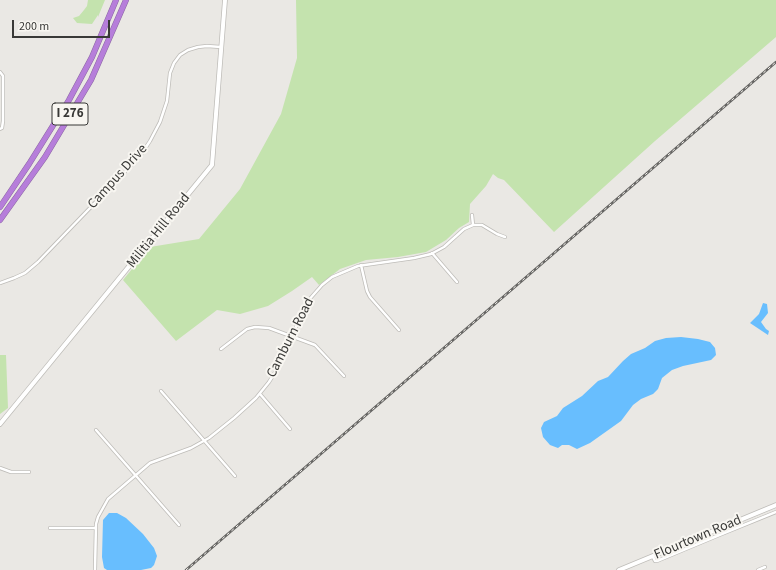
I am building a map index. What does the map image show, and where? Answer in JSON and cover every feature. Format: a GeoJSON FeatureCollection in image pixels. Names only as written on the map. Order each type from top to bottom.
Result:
{"type":"FeatureCollection","features":[{"type":"Feature","properties":{"kind":"highway","name":"I 276"},"geometry":{"type":"LineString","coordinates":[[0,207],[30,164],[69,100],[92,57],[116,0]]}},
{"type":"Feature","properties":{"kind":"highway","name":"I 276"},"geometry":{"type":"LineString","coordinates":[[0,220],[45,157],[91,80],[126,0]]}},
{"type":"Feature","properties":{"kind":"street","name":"Militia Hill Road"},"geometry":{"type":"LineString","coordinates":[[0,424],[212,165],[225,0]]}},
{"type":"Feature","properties":{"kind":"street","name":"Campus Drive"},"geometry":{"type":"LineString","coordinates":[[0,283],[25,273],[38,262],[140,156],[160,122],[167,100],[170,73],[174,63],[180,55],[188,50],[198,47],[221,47]]}},
{"type":"Feature","properties":{"kind":"street"},"geometry":{"type":"LineString","coordinates":[[0,72],[3,76],[3,121],[2,128],[0,129]]}},
{"type":"Feature","properties":{"kind":"street"},"geometry":{"type":"LineString","coordinates":[[472,214],[473,225],[482,225],[504,237]]}},
{"type":"Feature","properties":{"kind":"street","name":"Camburn Road"},"geometry":{"type":"LineString","coordinates":[[95,570],[95,528],[98,517],[108,499],[150,463],[191,448],[205,440],[234,418],[260,394],[279,366],[304,308],[318,289],[332,277],[361,265],[414,258],[432,253],[449,243],[464,229],[473,225]]}},
{"type":"Feature","properties":{"kind":"street"},"geometry":{"type":"LineString","coordinates":[[432,253],[457,282]]}},
{"type":"Feature","properties":{"kind":"street"},"geometry":{"type":"LineString","coordinates":[[361,265],[367,291],[370,297],[399,330]]}},
{"type":"Feature","properties":{"kind":"street"},"geometry":{"type":"LineString","coordinates":[[221,348],[244,331],[256,327],[273,329],[315,345],[344,376]]}},
{"type":"Feature","properties":{"kind":"street"},"geometry":{"type":"LineString","coordinates":[[162,391],[235,476]]}},
{"type":"Feature","properties":{"kind":"street"},"geometry":{"type":"LineString","coordinates":[[260,394],[290,429]]}},
{"type":"Feature","properties":{"kind":"street"},"geometry":{"type":"LineString","coordinates":[[96,430],[179,525]]}},
{"type":"Feature","properties":{"kind":"street"},"geometry":{"type":"LineString","coordinates":[[0,468],[11,472],[29,472]]}},
{"type":"Feature","properties":{"kind":"street","name":"Flourtown Road"},"geometry":{"type":"LineString","coordinates":[[619,570],[627,569],[776,505]]}},
{"type":"Feature","properties":{"kind":"street"},"geometry":{"type":"LineString","coordinates":[[653,557],[656,561],[776,512]]}},
{"type":"Feature","properties":{"kind":"street"},"geometry":{"type":"LineString","coordinates":[[50,528],[95,528]]}},
{"type":"Feature","properties":{"kind":"street"},"geometry":{"type":"LineString","coordinates":[[715,531],[717,536]]}},
{"type":"Feature","properties":{"kind":"street"},"geometry":{"type":"LineString","coordinates":[[758,570],[765,567]]}},
{"type":"Feature","properties":{"kind":"green space"},"geometry":{"type":"Polygon","coordinates":[[[88,0],[105,0],[98,17],[98,15],[92,24],[77,23],[73,18],[79,16],[84,10],[87,6],[88,0]]]}},
{"type":"Feature","properties":{"kind":"green space"},"geometry":{"type":"Polygon","coordinates":[[[296,0],[776,0],[776,37],[655,141],[554,232],[504,180],[493,174],[486,186],[470,204],[469,222],[459,228],[446,240],[426,252],[398,257],[366,260],[340,269],[319,285],[312,277],[268,306],[240,314],[217,310],[176,341],[123,280],[150,247],[199,239],[240,189],[281,114],[297,58],[296,0]]]}},
{"type":"Feature","properties":{"kind":"green space"},"geometry":{"type":"Polygon","coordinates":[[[0,355],[6,355],[8,408],[0,414],[0,355]]]}},
{"type":"Feature","properties":{"kind":"water"},"geometry":{"type":"Polygon","coordinates":[[[763,303],[767,304],[768,313],[761,322],[769,331],[768,335],[750,323],[759,314],[763,303]]]}},
{"type":"Feature","properties":{"kind":"water"},"geometry":{"type":"Polygon","coordinates":[[[681,337],[710,342],[715,348],[716,355],[711,360],[672,370],[662,378],[658,389],[653,394],[641,399],[633,405],[621,421],[590,443],[577,449],[569,445],[562,445],[558,448],[550,445],[543,437],[541,428],[544,422],[557,416],[563,408],[582,396],[598,381],[608,377],[631,354],[645,348],[655,341],[666,338],[681,337]]]}},
{"type":"Feature","properties":{"kind":"water"},"geometry":{"type":"Polygon","coordinates":[[[109,513],[117,513],[126,518],[143,534],[154,548],[157,556],[154,565],[151,568],[141,570],[107,570],[104,568],[102,557],[103,520],[109,513]]]}},
{"type":"Feature","properties":{"kind":"railway"},"geometry":{"type":"LineString","coordinates":[[186,570],[776,62]]}}]}
